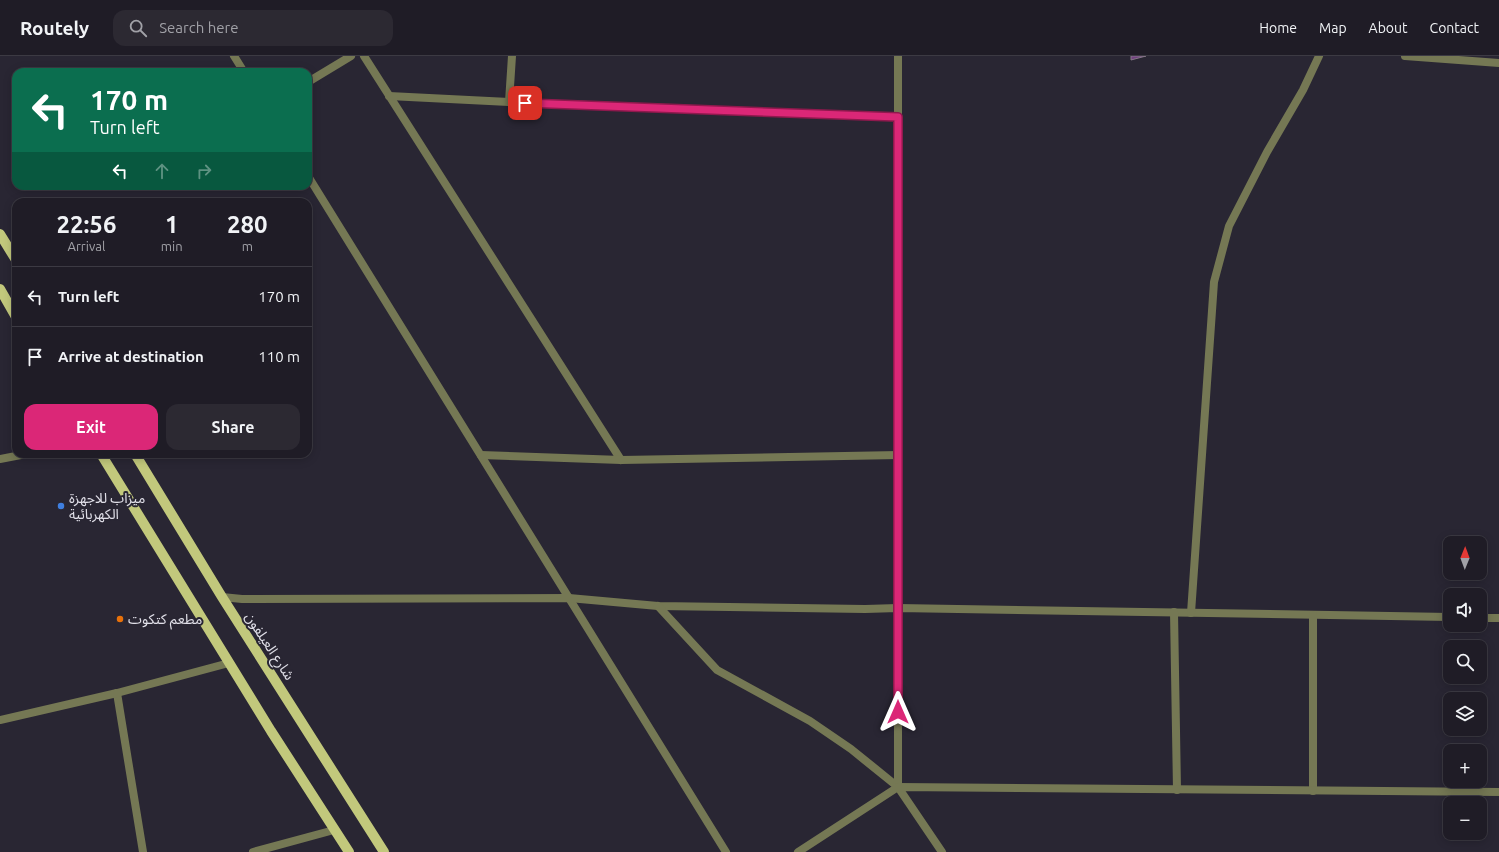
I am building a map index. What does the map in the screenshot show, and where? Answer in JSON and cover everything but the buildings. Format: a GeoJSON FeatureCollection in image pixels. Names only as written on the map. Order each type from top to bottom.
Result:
{"type":"FeatureCollection","features":[{"type":"Feature","properties":{"kind":"main road"},"geometry":{"type":"LineString","coordinates":[[0,234],[12,254]]}},
{"type":"Feature","properties":{"kind":"main road"},"geometry":{"type":"LineString","coordinates":[[0,289],[12,311]]}},
{"type":"Feature","properties":{"kind":"main road"},"geometry":{"type":"LineString","coordinates":[[103,458],[271,731],[349,852]]}},
{"type":"Feature","properties":{"kind":"main road","name":"شارع العيلفون"},"geometry":{"type":"LineString","coordinates":[[137,458],[222,597],[384,852]]}},
{"type":"Feature","properties":{"kind":"street"},"geometry":{"type":"LineString","coordinates":[[234,56],[242,68]]}},
{"type":"Feature","properties":{"kind":"street"},"geometry":{"type":"LineString","coordinates":[[312,80],[351,56]]}},
{"type":"Feature","properties":{"kind":"street"},"geometry":{"type":"LineString","coordinates":[[364,56],[621,460]]}},
{"type":"Feature","properties":{"kind":"street"},"geometry":{"type":"LineString","coordinates":[[509,102],[512,56]]}},
{"type":"Feature","properties":{"kind":"street"},"geometry":{"type":"LineString","coordinates":[[898,56],[898,787]]}},
{"type":"Feature","properties":{"kind":"street"},"geometry":{"type":"LineString","coordinates":[[1191,613],[1214,282],[1229,226],[1267,152],[1303,90],[1319,56]]}},
{"type":"Feature","properties":{"kind":"street"},"geometry":{"type":"LineString","coordinates":[[1405,56],[1499,63]]}},
{"type":"Feature","properties":{"kind":"street"},"geometry":{"type":"LineString","coordinates":[[390,96],[898,117]]}},
{"type":"Feature","properties":{"kind":"street"},"geometry":{"type":"LineString","coordinates":[[312,182],[726,852]]}},
{"type":"Feature","properties":{"kind":"street"},"geometry":{"type":"LineString","coordinates":[[481,455],[621,460],[898,455]]}},
{"type":"Feature","properties":{"kind":"street"},"geometry":{"type":"LineString","coordinates":[[0,459],[12,457]]}},
{"type":"Feature","properties":{"kind":"street"},"geometry":{"type":"LineString","coordinates":[[222,597],[242,599],[569,598],[658,606],[865,609],[898,608],[1443,617]]}},
{"type":"Feature","properties":{"kind":"street"},"geometry":{"type":"LineString","coordinates":[[658,606],[717,670],[767,699],[810,721],[851,749],[898,787],[942,852]]}},
{"type":"Feature","properties":{"kind":"street"},"geometry":{"type":"LineString","coordinates":[[1174,612],[1177,790]]}},
{"type":"Feature","properties":{"kind":"street"},"geometry":{"type":"LineString","coordinates":[[1313,615],[1313,791]]}},
{"type":"Feature","properties":{"kind":"street"},"geometry":{"type":"LineString","coordinates":[[1487,618],[1499,618]]}},
{"type":"Feature","properties":{"kind":"street"},"geometry":{"type":"LineString","coordinates":[[0,720],[117,693],[229,663]]}},
{"type":"Feature","properties":{"kind":"street"},"geometry":{"type":"LineString","coordinates":[[117,693],[143,852]]}},
{"type":"Feature","properties":{"kind":"street"},"geometry":{"type":"LineString","coordinates":[[798,852],[898,787],[1499,792]]}},
{"type":"Feature","properties":{"kind":"street"},"geometry":{"type":"LineString","coordinates":[[252,852],[334,830]]}},
{"type":"Feature","properties":{"kind":"place","name":"ميزاب للاجهزة الكهربائية"},"geometry":{"type":"Point","coordinates":[61,506]}},
{"type":"Feature","properties":{"kind":"place","name":"مطعم كتكوت"},"geometry":{"type":"Point","coordinates":[120,619]}},
{"type":"Feature","properties":{"kind":"route"},"geometry":{"type":"LineString","coordinates":[[525,103],[898,117],[898,712]]}}]}
